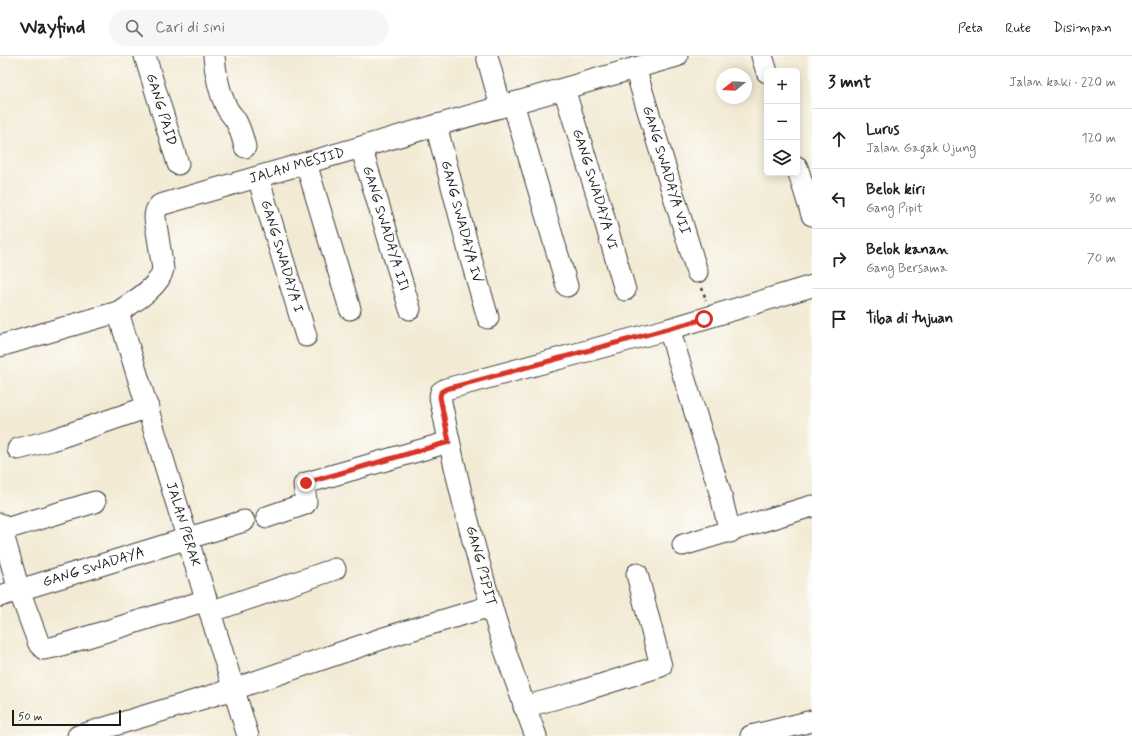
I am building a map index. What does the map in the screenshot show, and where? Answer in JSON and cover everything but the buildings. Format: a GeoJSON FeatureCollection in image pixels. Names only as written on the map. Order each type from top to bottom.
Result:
{"type":"FeatureCollection","features":[{"type":"Feature","properties":{"kind":"street","name":"GANG PAID"},"geometry":{"type":"LineString","coordinates":[[145,56],[178,164]]}},
{"type":"Feature","properties":{"kind":"street"},"geometry":{"type":"LineString","coordinates":[[214,56],[214,68],[225,102],[237,124],[245,147]]}},
{"type":"Feature","properties":{"kind":"street"},"geometry":{"type":"LineString","coordinates":[[487,56],[507,105],[567,286]]}},
{"type":"Feature","properties":{"kind":"street"},"geometry":{"type":"LineString","coordinates":[[762,56],[766,68]]}},
{"type":"Feature","properties":{"kind":"street","name":"JALAN MESJID"},"geometry":{"type":"LineString","coordinates":[[0,346],[118,312],[134,302],[150,288],[160,279],[163,270],[155,214],[160,205],[635,68],[668,57]]}},
{"type":"Feature","properties":{"kind":"street","name":"GANG SWADAYA VII"},"geometry":{"type":"LineString","coordinates":[[635,68],[697,272]]}},
{"type":"Feature","properties":{"kind":"street","name":"GANG SWADAYA VI"},"geometry":{"type":"LineString","coordinates":[[564,88],[625,290]]}},
{"type":"Feature","properties":{"kind":"street","name":"GANG SWADAYA IV"},"geometry":{"type":"LineString","coordinates":[[436,125],[488,318]]}},
{"type":"Feature","properties":{"kind":"street","name":"GANG SWADAYA III"},"geometry":{"type":"LineString","coordinates":[[361,147],[410,309]]}},
{"type":"Feature","properties":{"kind":"street"},"geometry":{"type":"LineString","coordinates":[[306,163],[350,309]]}},
{"type":"Feature","properties":{"kind":"street"},"geometry":{"type":"LineString","coordinates":[[800,176],[812,215]]}},
{"type":"Feature","properties":{"kind":"street","name":"GANG SWADAYA I"},"geometry":{"type":"LineString","coordinates":[[258,177],[306,336]]}},
{"type":"Feature","properties":{"kind":"street"},"geometry":{"type":"LineString","coordinates":[[730,532],[720,492],[669,329],[812,286]]}},
{"type":"Feature","properties":{"kind":"street","name":"JALAN PERAK"},"geometry":{"type":"LineString","coordinates":[[118,312],[248,736]]}},
{"type":"Feature","properties":{"kind":"street","name":"GANG PIPIT"},"geometry":{"type":"LineString","coordinates":[[536,736],[524,707],[491,606],[449,442],[440,397],[441,392],[446,389],[669,329]]}},
{"type":"Feature","properties":{"kind":"street"},"geometry":{"type":"LineString","coordinates":[[18,450],[148,407]]}},
{"type":"Feature","properties":{"kind":"street"},"geometry":{"type":"LineString","coordinates":[[267,517],[305,504],[306,499],[304,485],[306,483],[449,442]]}},
{"type":"Feature","properties":{"kind":"street"},"geometry":{"type":"LineString","coordinates":[[95,502],[1,527],[9,593],[39,644],[44,649],[55,648],[208,606],[335,568]]}},
{"type":"Feature","properties":{"kind":"street"},"geometry":{"type":"LineString","coordinates":[[683,546],[812,506]]}},
{"type":"Feature","properties":{"kind":"street","name":"GANG SWADAYA"},"geometry":{"type":"LineString","coordinates":[[9,593],[244,521]]}},
{"type":"Feature","properties":{"kind":"street"},"geometry":{"type":"LineString","coordinates":[[524,707],[576,693],[661,666],[637,574]]}},
{"type":"Feature","properties":{"kind":"street"},"geometry":{"type":"LineString","coordinates":[[78,736],[234,689],[387,637],[491,606]]}},
{"type":"Feature","properties":{"kind":"street"},"geometry":{"type":"LineString","coordinates":[[751,736],[812,721]]}},
{"type":"Feature","properties":{"kind":"path"},"geometry":{"type":"LineString","coordinates":[[697,272],[711,317]]}},
{"type":"Feature","properties":{"kind":"route"},"geometry":{"type":"LineString","coordinates":[[306,483],[449,442],[440,397],[441,392],[446,389],[704,319]]}}]}
